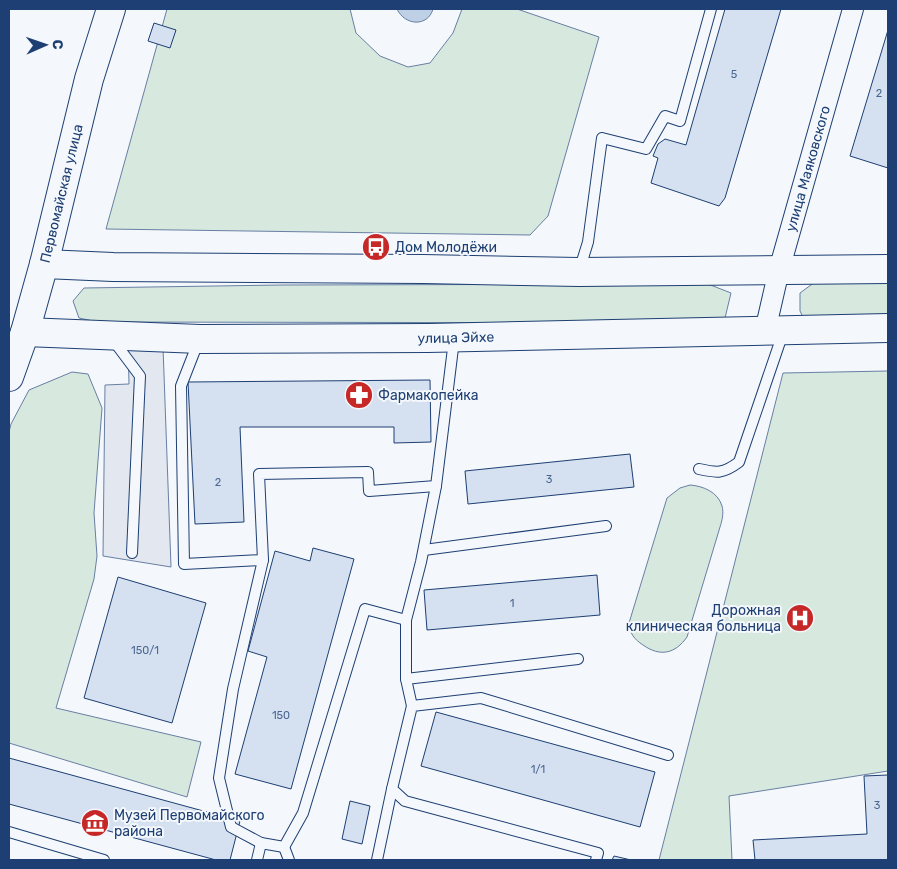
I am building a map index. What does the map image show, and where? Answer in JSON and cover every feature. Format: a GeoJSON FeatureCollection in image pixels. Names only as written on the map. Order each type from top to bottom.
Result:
{"type":"FeatureCollection","features":[{"type":"Feature","properties":{"kind":"main road","name":"Первомайская улица"},"geometry":{"type":"LineString","coordinates":[[9,377],[25,332],[44,264],[89,79],[112,9]]}},
{"type":"Feature","properties":{"kind":"main road"},"geometry":{"type":"LineString","coordinates":[[44,264],[112,267],[413,268],[579,272],[888,269]]}},
{"type":"Feature","properties":{"kind":"main road","name":"улица Эйхе"},"geometry":{"type":"LineString","coordinates":[[25,332],[200,338],[454,337],[888,328]]}},
{"type":"Feature","properties":{"kind":"street","name":"улица Маяковского"},"geometry":{"type":"LineString","coordinates":[[774,330],[780,270],[853,9]]}},
{"type":"Feature","properties":{"kind":"lane"},"geometry":{"type":"LineString","coordinates":[[579,272],[588,242],[602,138],[646,149],[665,116],[680,121],[711,9]]}},
{"type":"Feature","properties":{"kind":"lane"},"geometry":{"type":"LineString","coordinates":[[699,469],[716,473],[729,469],[739,462],[774,330]]}},
{"type":"Feature","properties":{"kind":"lane"},"geometry":{"type":"LineString","coordinates":[[110,335],[140,376],[132,553]]}},
{"type":"Feature","properties":{"kind":"lane"},"geometry":{"type":"LineString","coordinates":[[377,860],[412,706],[406,679],[406,620],[424,550],[436,486],[454,337]]}},
{"type":"Feature","properties":{"kind":"lane"},"geometry":{"type":"LineString","coordinates":[[200,338],[181,386],[184,564],[262,560]]}},
{"type":"Feature","properties":{"kind":"lane"},"geometry":{"type":"LineString","coordinates":[[284,847],[262,843],[231,827],[219,778],[233,690],[262,560],[259,474],[368,472],[369,491],[436,486]]}},
{"type":"Feature","properties":{"kind":"lane"},"geometry":{"type":"LineString","coordinates":[[424,550],[606,526]]}},
{"type":"Feature","properties":{"kind":"lane"},"geometry":{"type":"LineString","coordinates":[[284,847],[303,813],[365,609],[406,620]]}},
{"type":"Feature","properties":{"kind":"lane"},"geometry":{"type":"LineString","coordinates":[[406,679],[578,659]]}},
{"type":"Feature","properties":{"kind":"lane"},"geometry":{"type":"LineString","coordinates":[[412,706],[481,698],[668,755]]}},
{"type":"Feature","properties":{"kind":"lane"},"geometry":{"type":"LineString","coordinates":[[392,789],[405,801],[598,853],[596,860]]}},
{"type":"Feature","properties":{"kind":"lane"},"geometry":{"type":"LineString","coordinates":[[9,832],[104,860]]}},
{"type":"Feature","properties":{"kind":"lane"},"geometry":{"type":"LineString","coordinates":[[257,860],[262,843]]}},
{"type":"Feature","properties":{"kind":"lane"},"geometry":{"type":"LineString","coordinates":[[284,847],[290,860]]}},
{"type":"Feature","properties":{"kind":"shaded area"},"geometry":{"type":"Polygon","coordinates":[[[167,9],[350,9],[356,33],[380,56],[408,67],[430,63],[453,33],[462,9],[517,9],[599,37],[548,216],[530,235],[106,229],[167,9]]]}},
{"type":"Feature","properties":{"kind":"shaded area"},"geometry":{"type":"Polygon","coordinates":[[[815,282],[888,282],[888,322],[806,323],[800,311],[800,293],[815,282]]]}},
{"type":"Feature","properties":{"kind":"shaded area"},"geometry":{"type":"Polygon","coordinates":[[[708,284],[731,293],[725,318],[712,323],[102,323],[79,318],[73,301],[84,288],[281,285],[708,284]]]}},
{"type":"Feature","properties":{"kind":"shaded area"},"geometry":{"type":"Polygon","coordinates":[[[128,344],[163,347],[171,567],[103,556],[105,385],[129,384],[128,344]]]}},
{"type":"Feature","properties":{"kind":"shaded area","name":"Дорожная клиническая больница"},"geometry":{"type":"Polygon","coordinates":[[[888,371],[888,771],[729,796],[732,860],[659,860],[783,373],[888,371]]]}},
{"type":"Feature","properties":{"kind":"shaded area"},"geometry":{"type":"Polygon","coordinates":[[[72,372],[88,374],[102,408],[94,513],[97,556],[94,579],[56,708],[201,742],[187,797],[9,743],[9,432],[11,424],[29,390],[72,372]]]}},
{"type":"Feature","properties":{"kind":"shaded area"},"geometry":{"type":"Polygon","coordinates":[[[690,485],[705,488],[714,493],[722,506],[722,520],[687,637],[672,650],[667,652],[655,651],[649,649],[635,638],[631,633],[629,623],[667,498],[680,488],[690,485]]]}},
{"type":"Feature","properties":{"kind":"water"},"geometry":{"type":"Polygon","coordinates":[[[397,9],[433,9],[426,19],[416,22],[405,19],[397,9]]]}},
{"type":"Feature","properties":{"kind":"building"},"geometry":{"type":"Polygon","coordinates":[[[725,9],[781,9],[725,198],[719,206],[651,183],[658,158],[653,156],[658,144],[665,139],[686,145],[725,9]]]}},
{"type":"Feature","properties":{"kind":"building"},"geometry":{"type":"Polygon","coordinates":[[[154,23],[176,30],[170,48],[148,41],[154,23]]]}},
{"type":"Feature","properties":{"kind":"building"},"geometry":{"type":"Polygon","coordinates":[[[888,30],[888,168],[850,156],[888,30]]]}},
{"type":"Feature","properties":{"kind":"building"},"geometry":{"type":"Polygon","coordinates":[[[430,380],[431,442],[394,443],[394,427],[240,427],[244,522],[195,524],[188,382],[430,380]]]}},
{"type":"Feature","properties":{"kind":"building"},"geometry":{"type":"Polygon","coordinates":[[[630,454],[634,487],[468,504],[465,471],[630,454]]]}},
{"type":"Feature","properties":{"kind":"building"},"geometry":{"type":"Polygon","coordinates":[[[313,548],[354,559],[291,789],[235,774],[267,657],[248,651],[275,551],[310,561],[313,548]]]}},
{"type":"Feature","properties":{"kind":"building"},"geometry":{"type":"Polygon","coordinates":[[[597,575],[600,615],[427,630],[424,590],[597,575]]]}},
{"type":"Feature","properties":{"kind":"building"},"geometry":{"type":"Polygon","coordinates":[[[118,577],[206,603],[172,723],[84,698],[118,577]]]}},
{"type":"Feature","properties":{"kind":"building"},"geometry":{"type":"Polygon","coordinates":[[[436,712],[655,772],[640,827],[421,766],[436,712]]]}},
{"type":"Feature","properties":{"kind":"building"},"geometry":{"type":"Polygon","coordinates":[[[9,758],[240,821],[230,860],[216,860],[9,804],[9,758]]]}},
{"type":"Feature","properties":{"kind":"building"},"geometry":{"type":"Polygon","coordinates":[[[888,775],[888,860],[755,860],[753,840],[867,834],[864,776],[888,775]]]}},
{"type":"Feature","properties":{"kind":"building"},"geometry":{"type":"Polygon","coordinates":[[[350,801],[370,806],[362,844],[342,839],[350,801]]]}},
{"type":"Feature","properties":{"kind":"building"},"geometry":{"type":"Polygon","coordinates":[[[614,856],[631,860],[612,860],[614,856]]]}},
{"type":"Feature","properties":{"kind":"place","name":"Дом Молодёжи"},"geometry":{"type":"Point","coordinates":[376,247]}},
{"type":"Feature","properties":{"kind":"place","name":"Фармакопейка"},"geometry":{"type":"Point","coordinates":[359,395]}},
{"type":"Feature","properties":{"kind":"place","name":"Дорожная клиническая больница"},"geometry":{"type":"Point","coordinates":[800,618]}},
{"type":"Feature","properties":{"kind":"place","name":"Музей Первомайского района"},"geometry":{"type":"Point","coordinates":[95,823]}}]}
